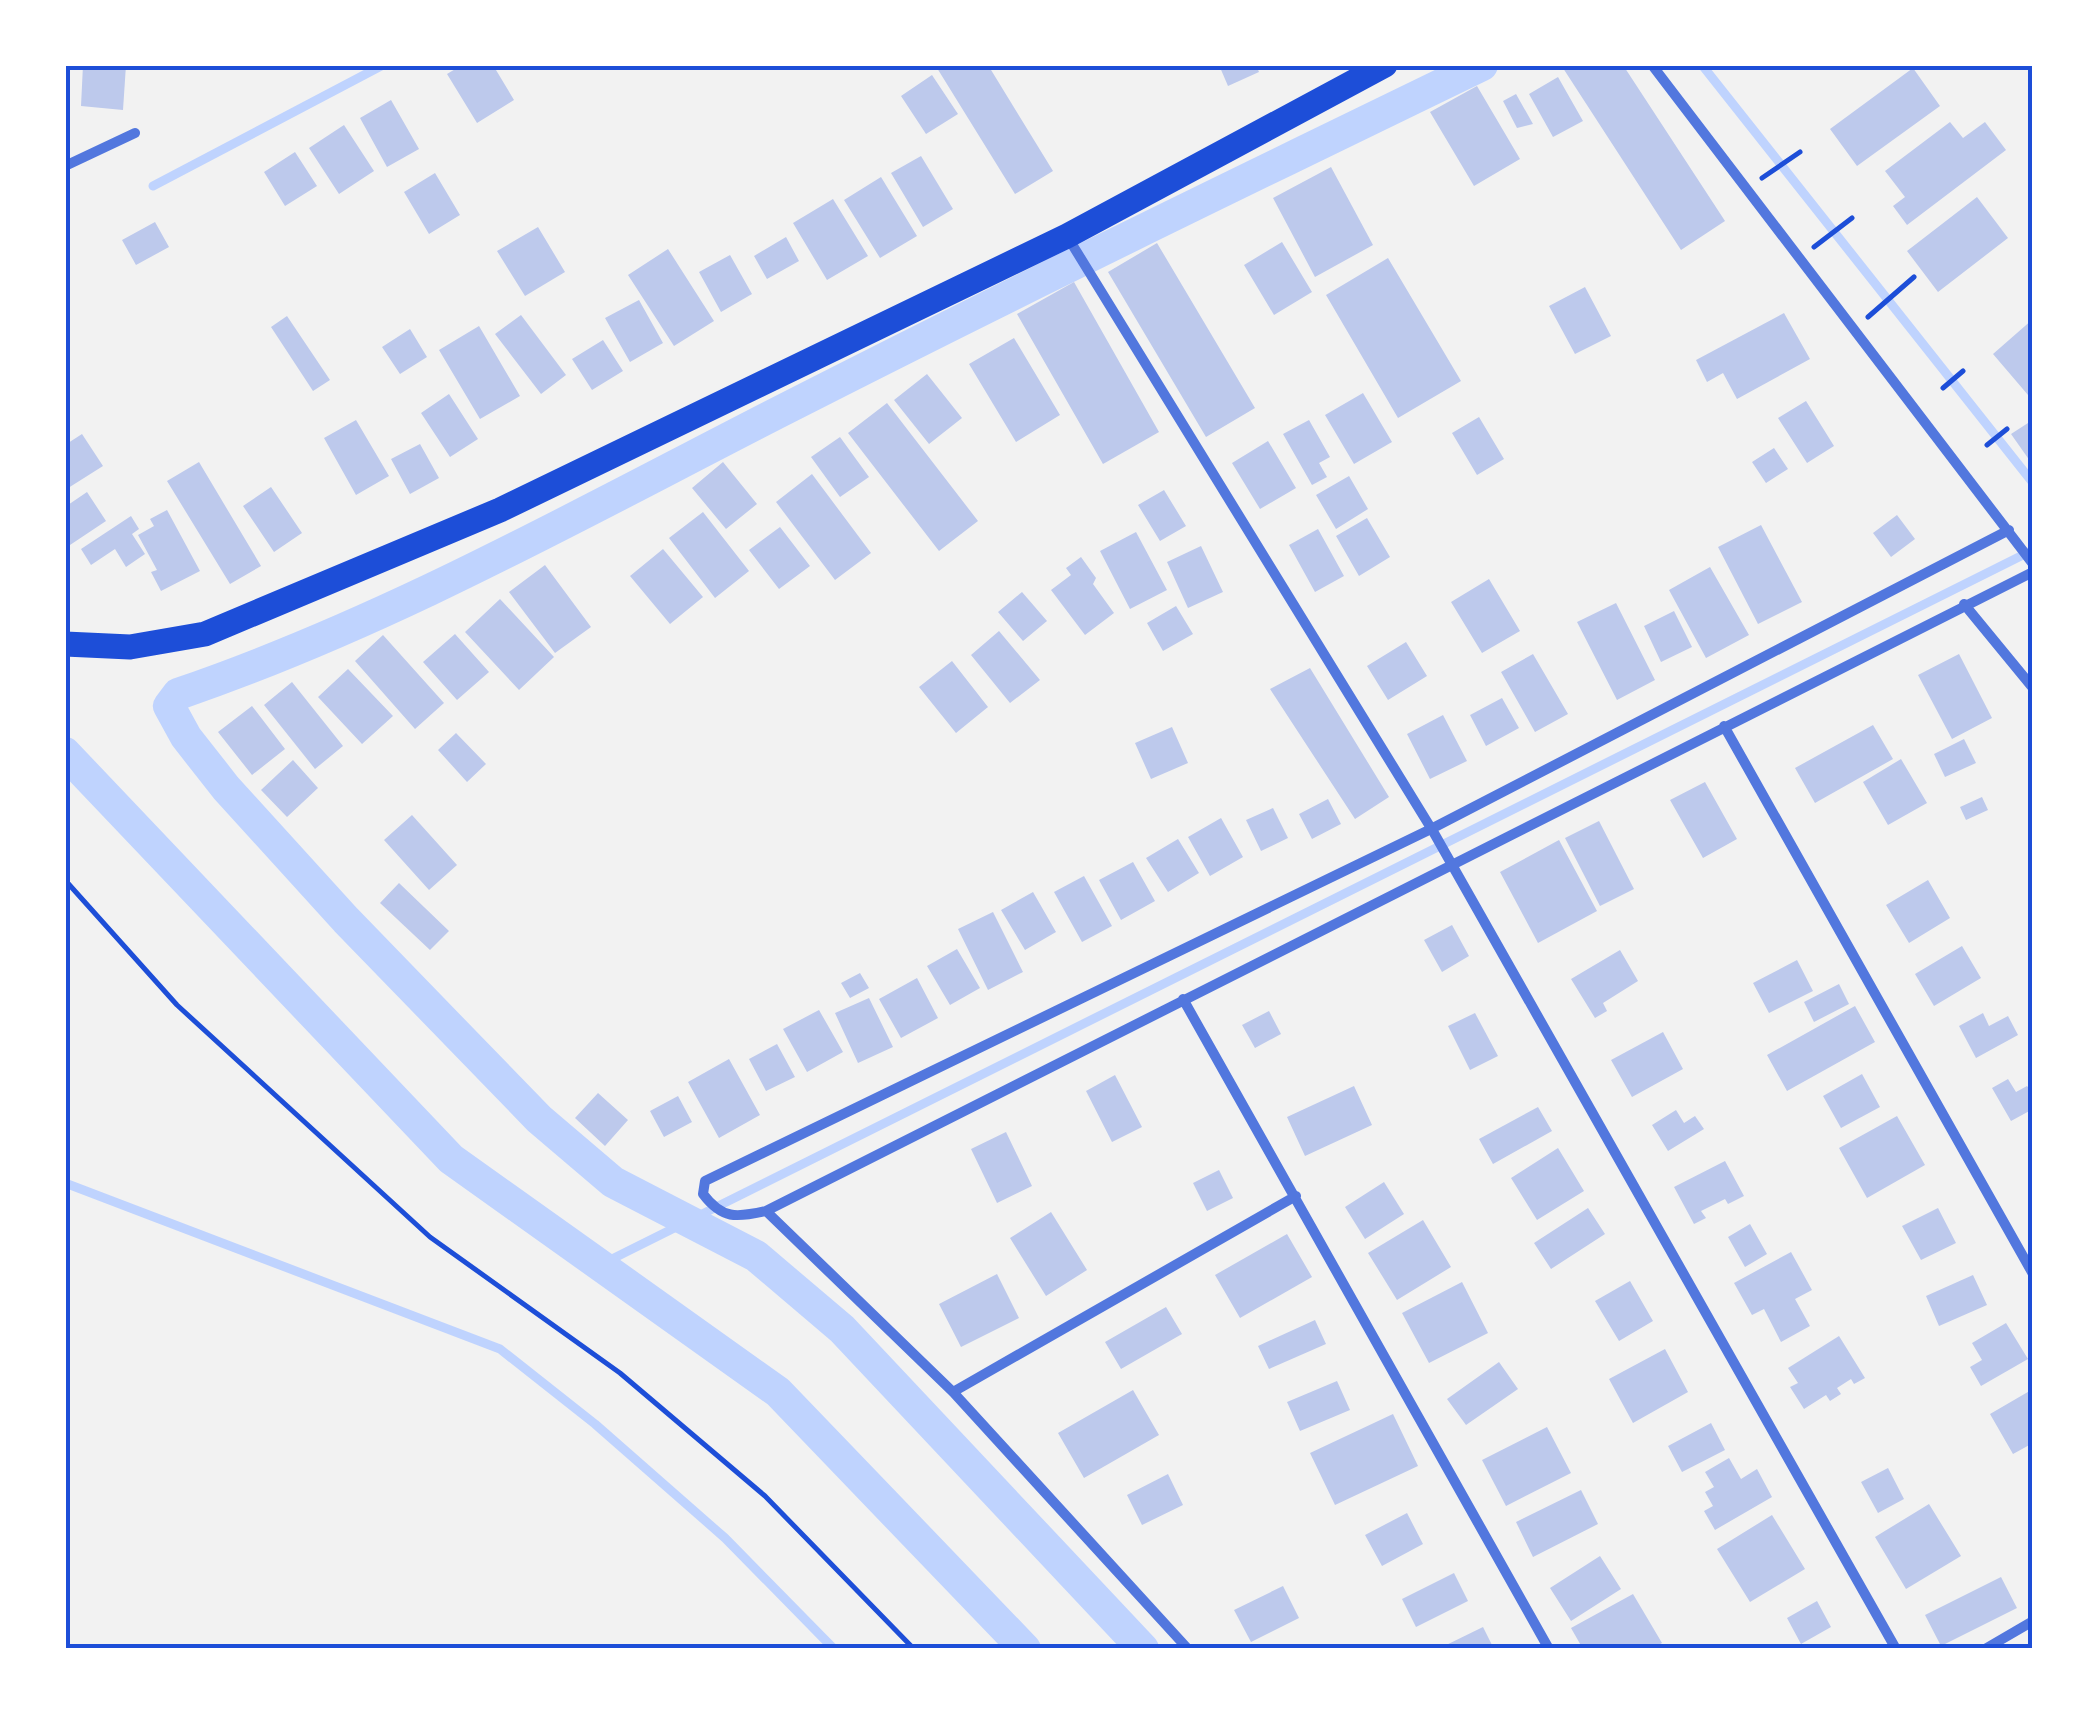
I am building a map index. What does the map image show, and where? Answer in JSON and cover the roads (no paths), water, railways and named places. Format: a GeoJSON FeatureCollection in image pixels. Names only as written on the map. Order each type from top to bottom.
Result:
{"type":"FeatureCollection","features":[{"type":"Feature","properties":{"kind":"main road"},"geometry":{"type":"LineString","coordinates":[[65,644],[130,647],[205,634],[500,510],[1066,236],[1385,65]]}},
{"type":"Feature","properties":{"kind":"street"},"geometry":{"type":"LineString","coordinates":[[1652,65],[2033,564]]}},
{"type":"Feature","properties":{"kind":"street"},"geometry":{"type":"LineString","coordinates":[[65,166],[134,134]]}},
{"type":"Feature","properties":{"kind":"street"},"geometry":{"type":"LineString","coordinates":[[1066,236],[1433,831],[1896,1649]]}},
{"type":"Feature","properties":{"kind":"street"},"geometry":{"type":"LineString","coordinates":[[2009,530],[1433,831],[705,1181],[703,1194],[715,1209],[733,1218],[766,1211],[1449,861],[2033,572]]}},
{"type":"Feature","properties":{"kind":"street"},"geometry":{"type":"LineString","coordinates":[[1964,604],[2033,688]]}},
{"type":"Feature","properties":{"kind":"street"},"geometry":{"type":"LineString","coordinates":[[1724,726],[2033,1274]]}},
{"type":"Feature","properties":{"kind":"street"},"geometry":{"type":"LineString","coordinates":[[1184,999],[1549,1649]]}},
{"type":"Feature","properties":{"kind":"street"},"geometry":{"type":"LineString","coordinates":[[952,1392],[1296,1196]]}},
{"type":"Feature","properties":{"kind":"street"},"geometry":{"type":"LineString","coordinates":[[766,1211],[952,1392],[1188,1649]]}},
{"type":"Feature","properties":{"kind":"street"},"geometry":{"type":"LineString","coordinates":[[1985,1649],[2033,1622]]}},
{"type":"Feature","properties":{"kind":"waterway"},"geometry":{"type":"LineString","coordinates":[[153,186],[383,65]]}},
{"type":"Feature","properties":{"kind":"waterway"},"geometry":{"type":"LineString","coordinates":[[1143,1649],[842,1329],[756,1256],[613,1182],[539,1119],[346,920],[226,788],[186,737],[169,706],[178,694],[411,599],[959,321],[1482,65]]}},
{"type":"Feature","properties":{"kind":"waterway"},"geometry":{"type":"LineString","coordinates":[[1702,65],[2033,483]]}},
{"type":"Feature","properties":{"kind":"waterway"},"geometry":{"type":"LineString","coordinates":[[598,1266],[2033,550]]}},
{"type":"Feature","properties":{"kind":"waterway"},"geometry":{"type":"LineString","coordinates":[[65,753],[451,1159],[778,1392],[1025,1649]]}},
{"type":"Feature","properties":{"kind":"waterway"},"geometry":{"type":"LineString","coordinates":[[65,1183],[500,1349],[595,1424],[725,1538],[834,1649]]}}]}
